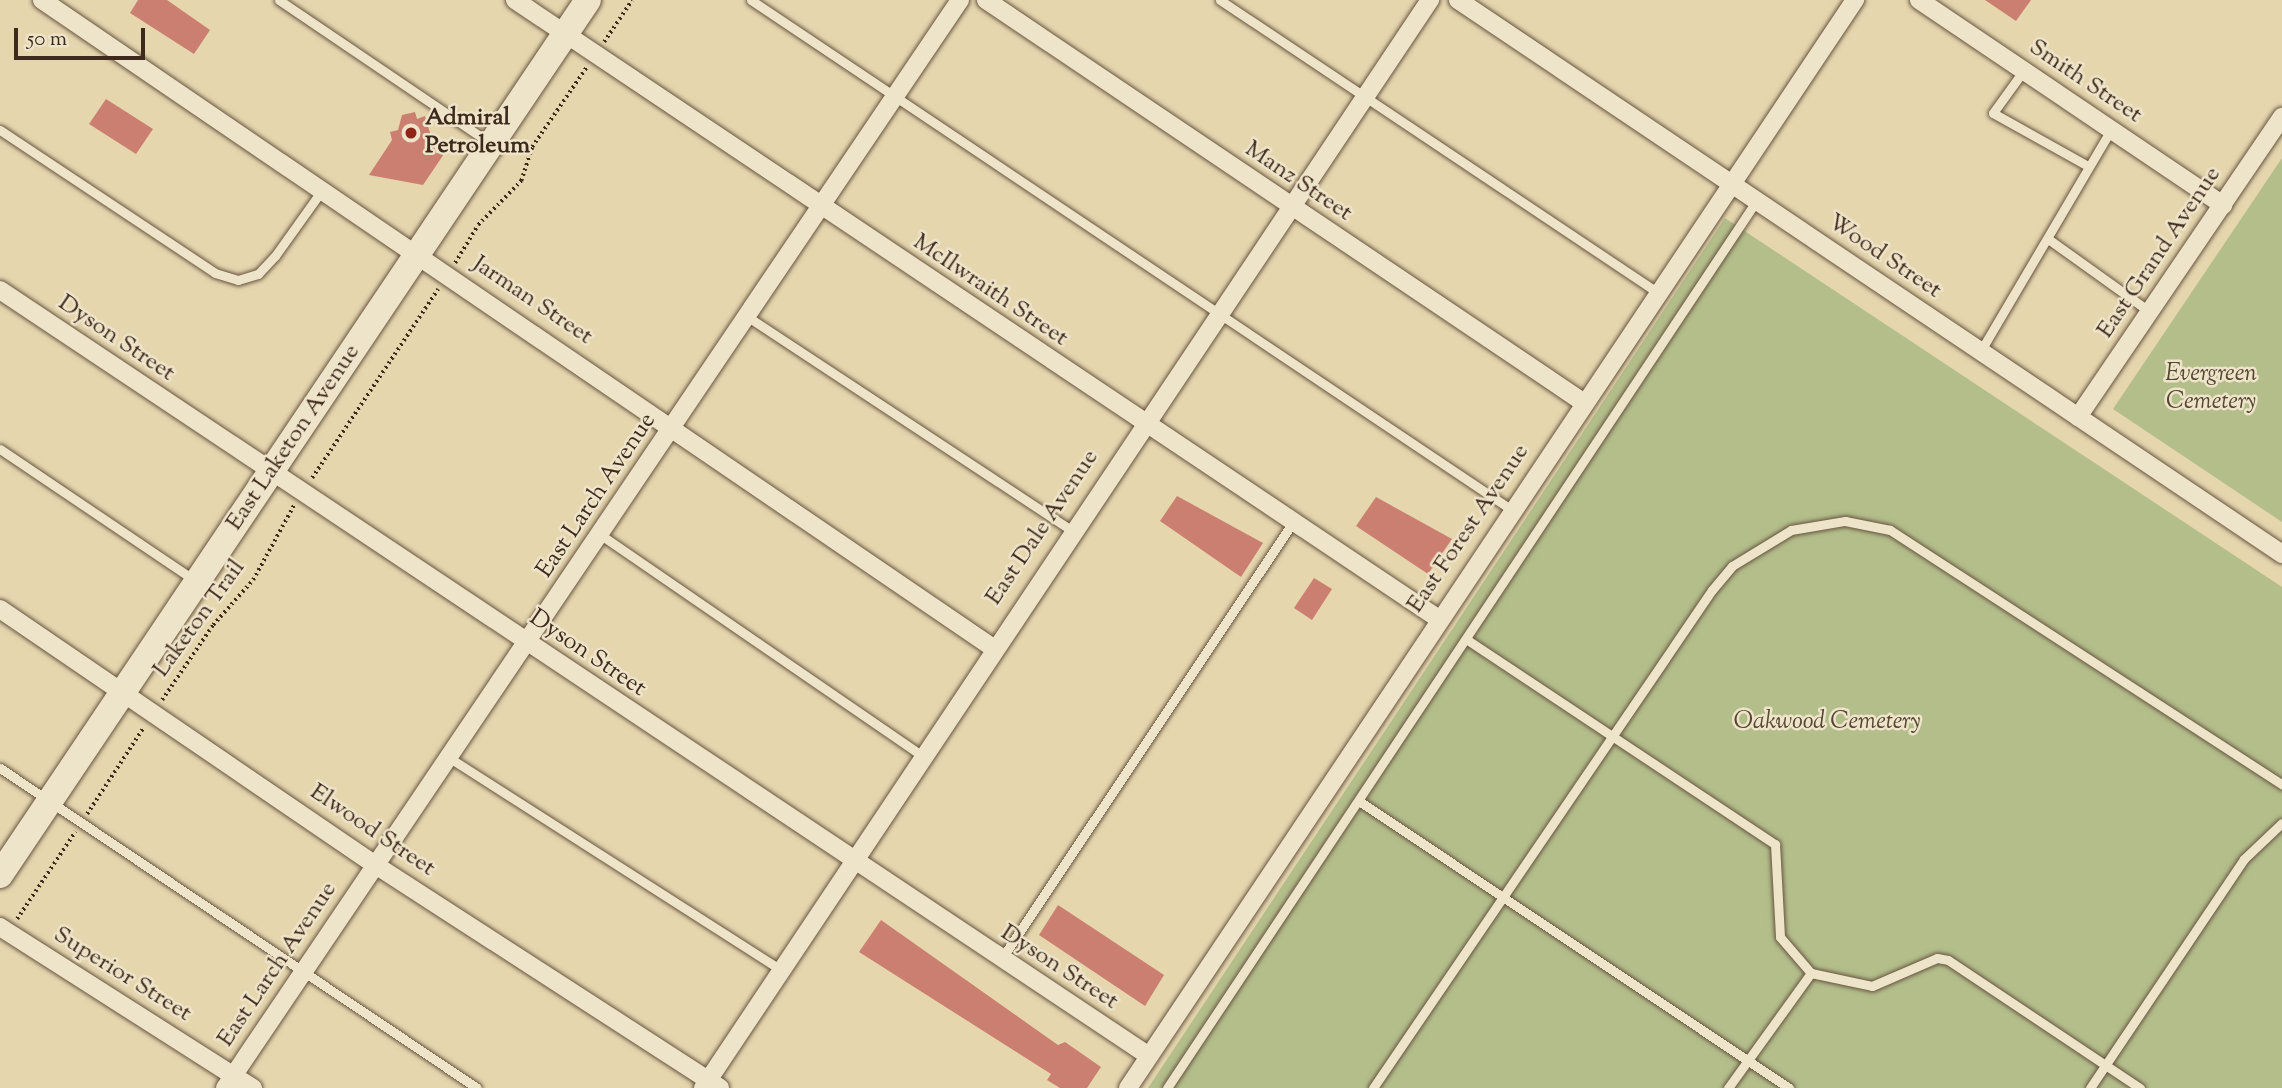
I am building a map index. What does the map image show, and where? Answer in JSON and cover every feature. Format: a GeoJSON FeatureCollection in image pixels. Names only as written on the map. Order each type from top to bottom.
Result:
{"type":"FeatureCollection","features":[{"type":"Feature","properties":{"kind":"main road","name":"East Laketon Avenue"},"geometry":{"type":"LineString","coordinates":[[0,875],[588,0]]}},
{"type":"Feature","properties":{"kind":"street","name":"Jarman Street"},"geometry":{"type":"LineString","coordinates":[[42,0],[674,427],[992,647]]}},
{"type":"Feature","properties":{"kind":"street","name":"McIlwraith Street"},"geometry":{"type":"LineString","coordinates":[[515,0],[1144,424],[1439,619]]}},
{"type":"Feature","properties":{"kind":"street","name":"East Larch Avenue"},"geometry":{"type":"LineString","coordinates":[[229,1082],[960,0]]}},
{"type":"Feature","properties":{"kind":"street","name":"Manz Street"},"geometry":{"type":"LineString","coordinates":[[986,0],[1583,402]]}},
{"type":"Feature","properties":{"kind":"street","name":"East Dale Avenue"},"geometry":{"type":"LineString","coordinates":[[711,1085],[992,647],[1430,0]]}},
{"type":"Feature","properties":{"kind":"street","name":"Wood Street"},"geometry":{"type":"LineString","coordinates":[[1458,0],[2282,554]]}},
{"type":"Feature","properties":{"kind":"street","name":"East Forest Avenue"},"geometry":{"type":"LineString","coordinates":[[1128,1088],[1730,182],[1855,0]]}},
{"type":"Feature","properties":{"kind":"street","name":"Smith Street"},"geometry":{"type":"LineString","coordinates":[[1919,0],[2223,205]]}},
{"type":"Feature","properties":{"kind":"street","name":"East Grand Avenue"},"geometry":{"type":"LineString","coordinates":[[2078,417],[2282,117]]}},
{"type":"Feature","properties":{"kind":"street","name":"Dyson Street"},"geometry":{"type":"LineString","coordinates":[[0,290],[1001,960],[1149,1056]]}},
{"type":"Feature","properties":{"kind":"street","name":"Elwood Street"},"geometry":{"type":"LineString","coordinates":[[0,609],[155,712],[374,864],[711,1085]]}},
{"type":"Feature","properties":{"kind":"street","name":"Superior Street"},"geometry":{"type":"LineString","coordinates":[[4,929],[229,1082],[253,1088]]}},
{"type":"Feature","properties":{"kind":"lane"},"geometry":{"type":"LineString","coordinates":[[279,0],[492,144]]}},
{"type":"Feature","properties":{"kind":"lane"},"geometry":{"type":"LineString","coordinates":[[751,0],[1512,510]]}},
{"type":"Feature","properties":{"kind":"lane"},"geometry":{"type":"LineString","coordinates":[[1220,0],[1657,292]]}},
{"type":"Feature","properties":{"kind":"lane"},"geometry":{"type":"LineString","coordinates":[[2024,70],[1993,113],[2088,166]]}},
{"type":"Feature","properties":{"kind":"lane"},"geometry":{"type":"LineString","coordinates":[[0,130],[215,273],[238,280],[258,274],[275,256],[322,190]]}},
{"type":"Feature","properties":{"kind":"lane"},"geometry":{"type":"LineString","coordinates":[[1980,352],[2051,241],[2088,166],[2111,130]]}},
{"type":"Feature","properties":{"kind":"lane"},"geometry":{"type":"LineString","coordinates":[[1167,1088],[1757,200]]}},
{"type":"Feature","properties":{"kind":"lane"},"geometry":{"type":"LineString","coordinates":[[2051,241],[2150,312]]}},
{"type":"Feature","properties":{"kind":"lane"},"geometry":{"type":"LineString","coordinates":[[748,317],[1071,530]]}},
{"type":"Feature","properties":{"kind":"lane"},"geometry":{"type":"LineString","coordinates":[[0,450],[197,582]]}},
{"type":"Feature","properties":{"kind":"lane"},"geometry":{"type":"LineString","coordinates":[[1373,1088],[1500,897],[1513,887],[1613,736],[1732,566],[1791,530],[1845,521],[1890,530],[1926,550],[2282,785]]}},
{"type":"Feature","properties":{"kind":"lane"},"geometry":{"type":"LineString","coordinates":[[1001,960],[1293,522]]}},
{"type":"Feature","properties":{"kind":"lane"},"geometry":{"type":"LineString","coordinates":[[601,535],[923,756]]}},
{"type":"Feature","properties":{"kind":"lane"},"geometry":{"type":"LineString","coordinates":[[1466,639],[1774,844],[1780,937],[1811,973],[1872,986],[1937,958],[1948,960],[2140,1088]]}},
{"type":"Feature","properties":{"kind":"lane"},"geometry":{"type":"LineString","coordinates":[[448,757],[782,971]]}},
{"type":"Feature","properties":{"kind":"lane"},"geometry":{"type":"LineString","coordinates":[[0,768],[301,974],[477,1088]]}},
{"type":"Feature","properties":{"kind":"lane"},"geometry":{"type":"LineString","coordinates":[[1359,801],[1789,1088]]}},
{"type":"Feature","properties":{"kind":"lane"},"geometry":{"type":"LineString","coordinates":[[2090,1088],[2244,859],[2282,822]]}},
{"type":"Feature","properties":{"kind":"lane"},"geometry":{"type":"LineString","coordinates":[[1728,1088],[1752,1063],[1811,973]]}},
{"type":"Feature","properties":{"kind":"path","name":"Laketon Trail"},"geometry":{"type":"LineString","coordinates":[[4,929],[81,822],[213,625],[253,580],[302,492],[478,225],[521,181],[532,147],[632,0]]}},
{"type":"Feature","properties":{"kind":"green space","name":"Evergreen Cemetery"},"geometry":{"type":"Polygon","coordinates":[[[2282,158],[2282,522],[2113,409],[2282,158]]]}},
{"type":"Feature","properties":{"kind":"green space","name":"Oakwood Cemetery"},"geometry":{"type":"Polygon","coordinates":[[[1725,218],[2282,587],[2282,1088],[1148,1088],[1725,218]]]}},
{"type":"Feature","properties":{"kind":"building"},"geometry":{"type":"Polygon","coordinates":[[[138,0],[167,0],[210,30],[194,54],[130,13],[138,0]]]}},
{"type":"Feature","properties":{"kind":"building"},"geometry":{"type":"Polygon","coordinates":[[[1985,0],[2031,0],[2016,21],[1985,0]]]}},
{"type":"Feature","properties":{"kind":"building"},"geometry":{"type":"Polygon","coordinates":[[[106,99],[153,129],[136,154],[89,124],[106,99]]]}},
{"type":"Feature","properties":{"kind":"building"},"geometry":{"type":"Polygon","coordinates":[[[415,112],[417,119],[425,116],[436,153],[444,154],[423,185],[369,175],[392,140],[390,132],[398,130],[402,115],[415,112]]]}},
{"type":"Feature","properties":{"kind":"building"},"geometry":{"type":"Polygon","coordinates":[[[1177,496],[1263,543],[1241,577],[1160,521],[1177,496]]]}},
{"type":"Feature","properties":{"kind":"building"},"geometry":{"type":"Polygon","coordinates":[[[1376,497],[1452,539],[1428,574],[1356,526],[1376,497]]]}},
{"type":"Feature","properties":{"kind":"building"},"geometry":{"type":"Polygon","coordinates":[[[1314,578],[1332,589],[1312,620],[1294,608],[1314,578]]]}},
{"type":"Feature","properties":{"kind":"building"},"geometry":{"type":"Polygon","coordinates":[[[1058,905],[1164,975],[1145,1006],[1039,935],[1058,905]]]}},
{"type":"Feature","properties":{"kind":"building"},"geometry":{"type":"Polygon","coordinates":[[[881,920],[1058,1045],[1065,1042],[1101,1067],[1087,1088],[1060,1088],[1047,1080],[1051,1074],[859,952],[881,920]]]}},
{"type":"Feature","properties":{"kind":"place","name":"Admiral Petroleum"},"geometry":{"type":"Point","coordinates":[411,133]}}]}
